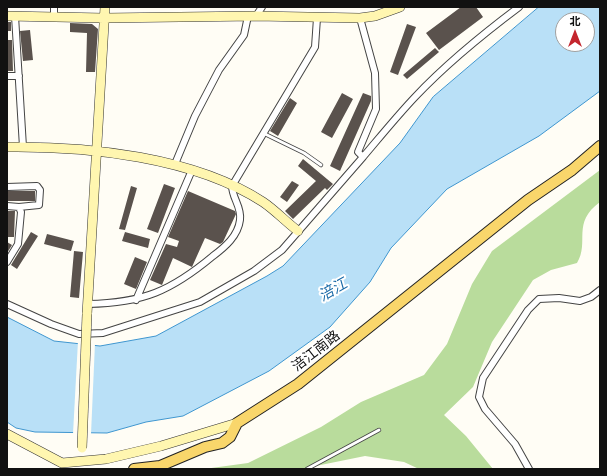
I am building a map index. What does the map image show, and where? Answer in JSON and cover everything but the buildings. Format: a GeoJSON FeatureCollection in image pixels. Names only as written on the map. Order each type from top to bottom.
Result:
{"type":"FeatureCollection","features":[{"type":"Feature","properties":{"kind":"main road","name":"涪江南路"},"geometry":{"type":"LineString","coordinates":[[237,423],[298,384],[523,204],[572,170],[600,146]]}},
{"type":"Feature","properties":{"kind":"main road"},"geometry":{"type":"LineString","coordinates":[[134,469],[160,466],[205,447],[222,443],[230,437],[237,423]]}},
{"type":"Feature","properties":{"kind":"street"},"geometry":{"type":"LineString","coordinates":[[54,7],[54,17]]}},
{"type":"Feature","properties":{"kind":"street"},"geometry":{"type":"LineString","coordinates":[[81,461],[87,314],[98,151],[105,7]]}},
{"type":"Feature","properties":{"kind":"street"},"geometry":{"type":"LineString","coordinates":[[175,164],[195,116],[219,70],[244,35],[252,16],[262,7]]}},
{"type":"Feature","properties":{"kind":"street"},"geometry":{"type":"LineString","coordinates":[[375,16],[378,7]]}},
{"type":"Feature","properties":{"kind":"street"},"geometry":{"type":"LineString","coordinates":[[23,147],[19,76],[11,16],[104,18],[252,16],[360,18],[375,16],[400,7]]}},
{"type":"Feature","properties":{"kind":"street"},"geometry":{"type":"LineString","coordinates":[[7,304],[51,324],[79,334],[103,333],[200,302],[254,271],[282,250],[416,96],[433,79],[469,47],[519,7]]}},
{"type":"Feature","properties":{"kind":"street"},"geometry":{"type":"LineString","coordinates":[[88,304],[109,304],[136,300],[158,293],[189,277],[228,244],[240,222],[240,212],[232,192],[232,186],[315,47],[317,18]]}},
{"type":"Feature","properties":{"kind":"street"},"geometry":{"type":"LineString","coordinates":[[360,18],[375,73],[376,109],[358,152],[363,157]]}},
{"type":"Feature","properties":{"kind":"street"},"geometry":{"type":"LineString","coordinates":[[7,76],[19,76]]}},
{"type":"Feature","properties":{"kind":"street"},"geometry":{"type":"LineString","coordinates":[[7,147],[98,151],[175,164],[232,186],[263,202],[298,231]]}},
{"type":"Feature","properties":{"kind":"street"},"geometry":{"type":"LineString","coordinates":[[136,300],[192,170]]}},
{"type":"Feature","properties":{"kind":"street"},"geometry":{"type":"LineString","coordinates":[[7,187],[37,186],[40,190],[39,205],[19,207],[7,206]]}},
{"type":"Feature","properties":{"kind":"street"},"geometry":{"type":"LineString","coordinates":[[7,262],[18,244],[21,212],[19,207]]}},
{"type":"Feature","properties":{"kind":"street"},"geometry":{"type":"LineString","coordinates":[[529,469],[515,444],[485,409],[479,397],[483,378],[528,310],[539,299],[559,298],[580,301],[590,297],[600,290]]}},
{"type":"Feature","properties":{"kind":"street","name":"涪江南路"},"geometry":{"type":"LineString","coordinates":[[7,434],[62,463],[106,459],[161,446],[237,423]]}},
{"type":"Feature","properties":{"kind":"lane"},"geometry":{"type":"LineString","coordinates":[[263,133],[304,153],[321,165]]}},
{"type":"Feature","properties":{"kind":"lane"},"geometry":{"type":"LineString","coordinates":[[307,469],[379,430]]}},
{"type":"Feature","properties":{"kind":"green space"},"geometry":{"type":"Polygon","coordinates":[[[600,170],[600,202],[586,217],[582,232],[581,255],[577,263],[551,270],[533,280],[492,342],[473,387],[444,415],[466,436],[493,469],[419,469],[404,462],[365,456],[301,469],[204,469],[248,463],[321,427],[361,402],[424,375],[447,344],[472,284],[492,251],[600,170]]]}},
{"type":"Feature","properties":{"kind":"water","name":"涪江"},"geometry":{"type":"Polygon","coordinates":[[[539,7],[600,7],[600,91],[539,136],[447,189],[391,248],[370,282],[330,327],[269,371],[183,416],[146,422],[107,433],[35,432],[16,428],[7,422],[7,317],[54,341],[100,346],[156,336],[283,266],[400,143],[433,97],[539,7]]]}},
{"type":"Feature","properties":{"kind":"pier"},"geometry":{"type":"Polygon","coordinates":[[[78,341],[95,343],[91,434],[73,434],[78,341]]]}}]}
